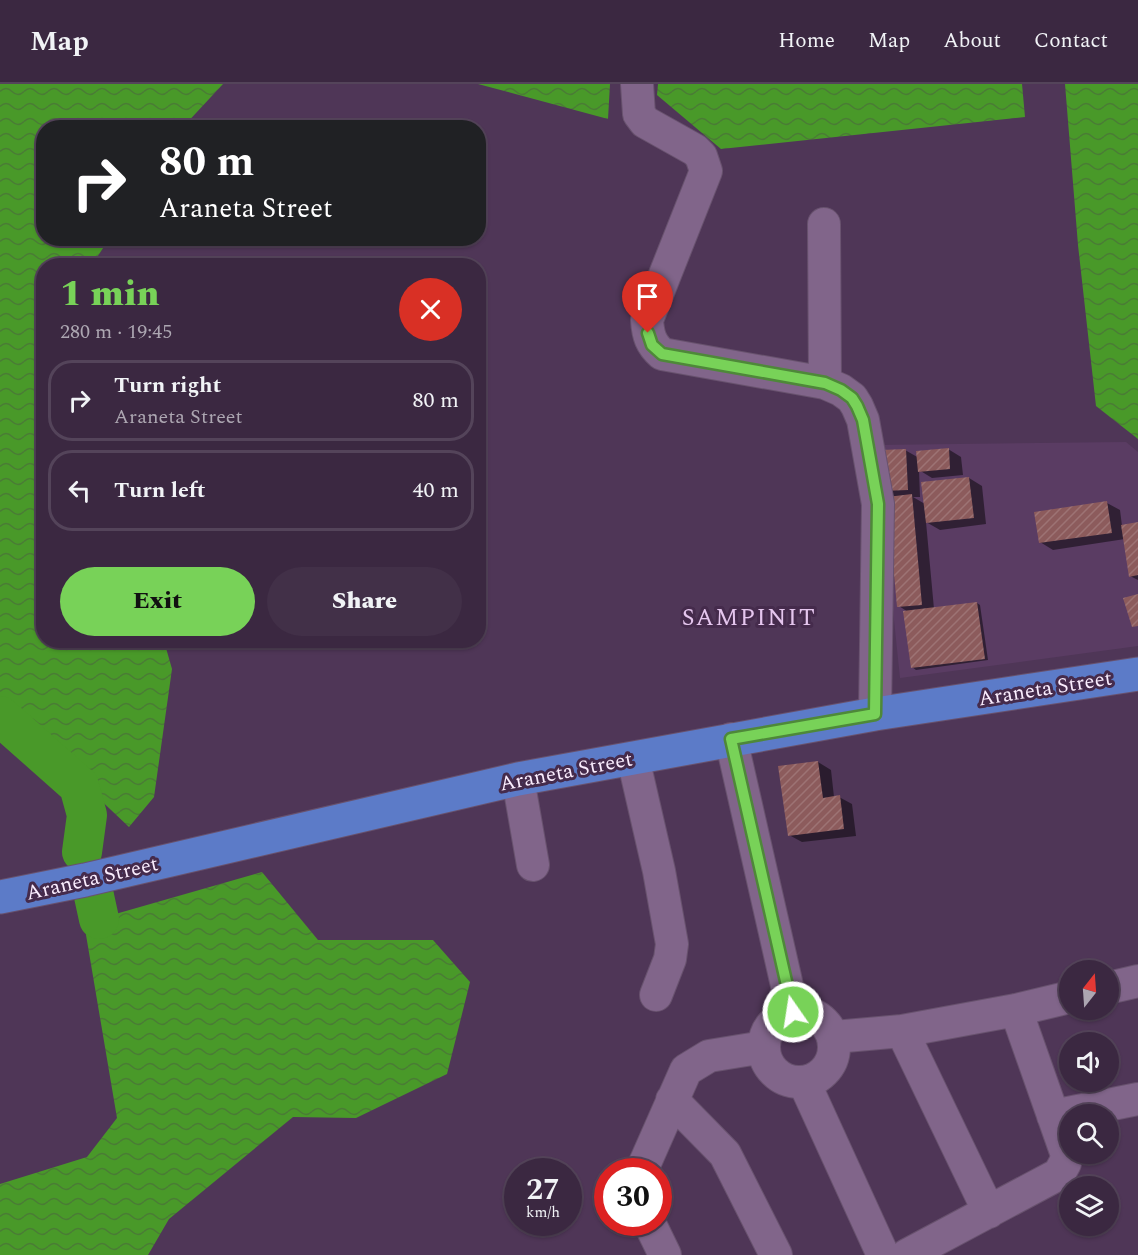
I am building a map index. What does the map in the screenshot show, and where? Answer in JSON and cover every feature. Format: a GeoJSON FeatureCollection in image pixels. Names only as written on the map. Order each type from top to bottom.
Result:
{"type":"FeatureCollection","features":[{"type":"Feature","properties":{"kind":"main road","name":"Araneta Street"},"geometry":{"type":"LineString","coordinates":[[0,897],[85,880],[518,779],[875,714],[1138,674]]}},
{"type":"Feature","properties":{"kind":"street"},"geometry":{"type":"LineString","coordinates":[[637,84],[639,114],[645,122],[695,150],[701,156],[706,171],[647,320],[652,345],[662,354],[825,383],[852,398],[860,413],[878,504],[875,714]]}},
{"type":"Feature","properties":{"kind":"street"},"geometry":{"type":"LineString","coordinates":[[824,224],[825,383]]}},
{"type":"Feature","properties":{"kind":"street"},"geometry":{"type":"LineString","coordinates":[[731,739],[793,1012]]}},
{"type":"Feature","properties":{"kind":"street"},"geometry":{"type":"LineString","coordinates":[[633,758],[659,871],[672,944],[670,959],[656,994]]}},
{"type":"Feature","properties":{"kind":"street"},"geometry":{"type":"LineString","coordinates":[[518,779],[533,865]]}},
{"type":"Feature","properties":{"kind":"street"},"geometry":{"type":"LineString","coordinates":[[1119,985],[1138,981]]}},
{"type":"Feature","properties":{"kind":"street"},"geometry":{"type":"LineString","coordinates":[[834,1037],[902,1031],[1059,1000]]}},
{"type":"Feature","properties":{"kind":"street"},"geometry":{"type":"LineString","coordinates":[[907,1255],[1059,1174],[1065,1163],[1067,1155],[1016,1010]]}},
{"type":"Feature","properties":{"kind":"street"},"geometry":{"type":"LineString","coordinates":[[793,1012],[806,1012],[818,1017],[828,1026],[834,1037],[834,1052],[829,1066],[818,1077],[804,1082],[789,1081],[776,1073],[767,1061],[764,1047],[768,1031],[778,1019],[793,1012]]}},
{"type":"Feature","properties":{"kind":"street"},"geometry":{"type":"LineString","coordinates":[[902,1031],[989,1212]]}},
{"type":"Feature","properties":{"kind":"street"},"geometry":{"type":"LineString","coordinates":[[647,1158],[686,1070],[709,1056],[764,1047]]}},
{"type":"Feature","properties":{"kind":"street"},"geometry":{"type":"LineString","coordinates":[[804,1082],[883,1255]]}},
{"type":"Feature","properties":{"kind":"street"},"geometry":{"type":"LineString","coordinates":[[1053,1116],[1138,1099]]}},
{"type":"Feature","properties":{"kind":"street"},"geometry":{"type":"LineString","coordinates":[[672,1100],[725,1154],[776,1255]]}},
{"type":"Feature","properties":{"kind":"street"},"geometry":{"type":"LineString","coordinates":[[656,1236],[665,1255]]}},
{"type":"Feature","properties":{"kind":"shaded area"},"geometry":{"type":"Polygon","coordinates":[[[1126,442],[1138,452],[1138,646],[900,678],[876,445],[1126,442]]]}},
{"type":"Feature","properties":{"kind":"water"},"geometry":{"type":"Polygon","coordinates":[[[0,84],[223,84],[190,120],[36,120],[36,246],[104,246],[97,258],[36,258],[36,648],[166,648],[172,669],[154,797],[129,827],[0,705],[0,84]]]}},
{"type":"Feature","properties":{"kind":"water"},"geometry":{"type":"Polygon","coordinates":[[[478,84],[610,84],[608,119],[478,84]]]}},
{"type":"Feature","properties":{"kind":"water"},"geometry":{"type":"Polygon","coordinates":[[[658,84],[1022,84],[1025,117],[721,149],[657,95],[658,84]]]}},
{"type":"Feature","properties":{"kind":"water"},"geometry":{"type":"Polygon","coordinates":[[[1065,84],[1138,84],[1138,439],[1096,406],[1078,245],[1065,84]]]}},
{"type":"Feature","properties":{"kind":"water"},"geometry":{"type":"Polygon","coordinates":[[[262,872],[318,940],[433,940],[470,982],[447,1074],[356,1118],[293,1117],[169,1219],[148,1255],[0,1255],[0,1184],[87,1157],[117,1118],[84,923],[262,872]]]}},
{"type":"Feature","properties":{"kind":"building"},"geometry":{"type":"Polygon","coordinates":[[[949,448],[950,469],[918,472],[916,451],[949,448]]]}},
{"type":"Feature","properties":{"kind":"building"},"geometry":{"type":"Polygon","coordinates":[[[906,449],[908,490],[883,491],[881,450],[906,449]]]}},
{"type":"Feature","properties":{"kind":"building"},"geometry":{"type":"Polygon","coordinates":[[[969,477],[974,518],[926,523],[921,482],[969,477]]]}},
{"type":"Feature","properties":{"kind":"building"},"geometry":{"type":"Polygon","coordinates":[[[912,494],[922,605],[897,607],[887,497],[912,494]]]}},
{"type":"Feature","properties":{"kind":"building"},"geometry":{"type":"Polygon","coordinates":[[[1107,501],[1112,533],[1039,543],[1034,512],[1107,501]]]}},
{"type":"Feature","properties":{"kind":"building"},"geometry":{"type":"Polygon","coordinates":[[[1138,522],[1138,575],[1129,577],[1121,525],[1138,522]]]}},
{"type":"Feature","properties":{"kind":"building"},"geometry":{"type":"Polygon","coordinates":[[[1138,594],[1138,626],[1132,627],[1123,598],[1138,594]]]}},
{"type":"Feature","properties":{"kind":"building"},"geometry":{"type":"Polygon","coordinates":[[[977,602],[985,659],[911,668],[903,611],[977,602]]]}},
{"type":"Feature","properties":{"kind":"building"},"geometry":{"type":"Polygon","coordinates":[[[818,761],[823,798],[840,795],[844,829],[788,836],[778,766],[818,761]]]}},
{"type":"Feature","properties":{"kind":"waterway"},"geometry":{"type":"LineString","coordinates":[[0,716],[79,786],[87,815],[82,852]]}},
{"type":"Feature","properties":{"kind":"waterway"},"geometry":{"type":"LineString","coordinates":[[94,896],[99,919]]}},
{"type":"Feature","properties":{"kind":"district","name":"SAMPINIT"},"geometry":{"type":"Point","coordinates":[749,617]}},
{"type":"Feature","properties":{"kind":"route"},"geometry":{"type":"LineString","coordinates":[[648,333],[652,345],[662,354],[825,383],[852,398],[863,420],[878,504],[875,714],[731,739],[793,1012]]}}]}
